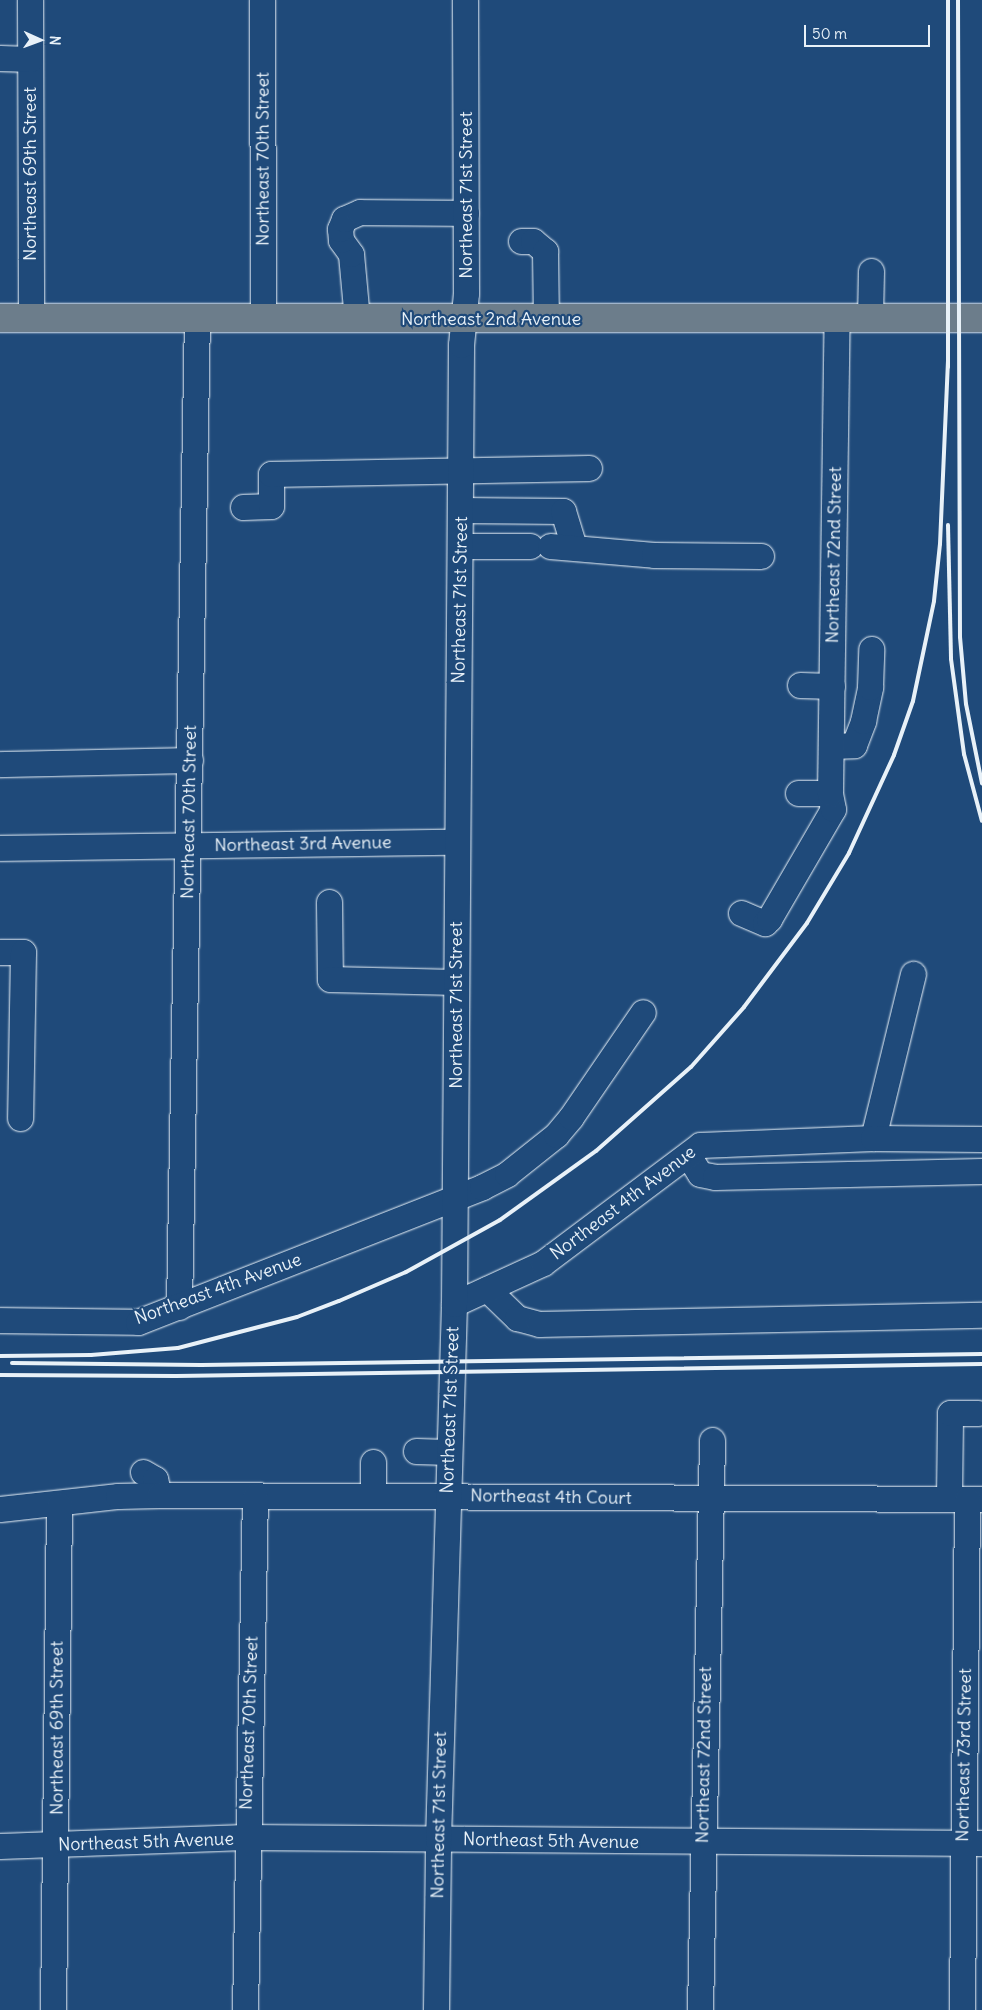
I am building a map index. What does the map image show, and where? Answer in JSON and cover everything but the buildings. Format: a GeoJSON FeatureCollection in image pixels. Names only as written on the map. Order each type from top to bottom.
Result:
{"type":"FeatureCollection","features":[{"type":"Feature","properties":{"kind":"main road","name":"Northeast 2nd Avenue"},"geometry":{"type":"LineString","coordinates":[[0,318],[982,318]]}},
{"type":"Feature","properties":{"kind":"street","name":"Northeast 69th Street"},"geometry":{"type":"LineString","coordinates":[[30,0],[31,318]]}},
{"type":"Feature","properties":{"kind":"street","name":"Northeast 70th Street"},"geometry":{"type":"LineString","coordinates":[[262,0],[263,319]]}},
{"type":"Feature","properties":{"kind":"street","name":"Northeast 71st Street"},"geometry":{"type":"LineString","coordinates":[[436,2010],[446,1496],[454,1304],[456,842],[461,546],[460,473],[466,213],[465,0]]}},
{"type":"Feature","properties":{"kind":"street"},"geometry":{"type":"LineString","coordinates":[[0,58],[30,59]]}},
{"type":"Feature","properties":{"kind":"street"},"geometry":{"type":"LineString","coordinates":[[356,319],[351,254],[341,240],[340,228],[344,219],[360,212],[466,213]]}},
{"type":"Feature","properties":{"kind":"street"},"geometry":{"type":"LineString","coordinates":[[522,241],[533,241],[545,251],[546,319]]}},
{"type":"Feature","properties":{"kind":"street"},"geometry":{"type":"LineString","coordinates":[[870,318],[872,271]]}},
{"type":"Feature","properties":{"kind":"street","name":"Northeast 70th Street"},"geometry":{"type":"LineString","coordinates":[[179,1307],[190,760],[196,318]]}},
{"type":"Feature","properties":{"kind":"street","name":"Northeast 72nd Street"},"geometry":{"type":"LineString","coordinates":[[742,913],[765,923],[769,919],[833,809],[830,792],[832,686],[843,369],[837,318]]}},
{"type":"Feature","properties":{"kind":"street"},"geometry":{"type":"LineString","coordinates":[[243,507],[271,506],[271,474],[460,473],[590,468]]}},
{"type":"Feature","properties":{"kind":"street"},"geometry":{"type":"LineString","coordinates":[[461,510],[563,511],[552,546]]}},
{"type":"Feature","properties":{"kind":"street"},"geometry":{"type":"LineString","coordinates":[[461,546],[552,546],[654,555],[761,556]]}},
{"type":"Feature","properties":{"kind":"street"},"geometry":{"type":"LineString","coordinates":[[831,746],[854,745],[863,721],[870,687],[871,649]]}},
{"type":"Feature","properties":{"kind":"street"},"geometry":{"type":"LineString","coordinates":[[800,686],[832,686]]}},
{"type":"Feature","properties":{"kind":"street"},"geometry":{"type":"LineString","coordinates":[[0,764],[190,760]]}},
{"type":"Feature","properties":{"kind":"street"},"geometry":{"type":"LineString","coordinates":[[798,793],[830,792]]}},
{"type":"Feature","properties":{"kind":"street","name":"Northeast 3rd Avenue"},"geometry":{"type":"LineString","coordinates":[[0,848],[456,842]]}},
{"type":"Feature","properties":{"kind":"street"},"geometry":{"type":"LineString","coordinates":[[329,902],[330,979],[456,982]]}},
{"type":"Feature","properties":{"kind":"street"},"geometry":{"type":"LineString","coordinates":[[0,952],[23,952],[20,1118]]}},
{"type":"Feature","properties":{"kind":"street"},"geometry":{"type":"LineString","coordinates":[[872,1138],[913,974]]}},
{"type":"Feature","properties":{"kind":"street","name":"Northeast 4th Avenue"},"geometry":{"type":"LineString","coordinates":[[0,1320],[138,1322],[455,1198],[507,1174],[556,1135],[571,1117],[643,1012]]}},
{"type":"Feature","properties":{"kind":"street","name":"Northeast 4th Avenue"},"geometry":{"type":"LineString","coordinates":[[454,1304],[544,1263],[700,1146],[872,1138],[982,1139]]}},
{"type":"Feature","properties":{"kind":"street"},"geometry":{"type":"LineString","coordinates":[[688,1155],[700,1174],[715,1177],[982,1171]]}},
{"type":"Feature","properties":{"kind":"street"},"geometry":{"type":"LineString","coordinates":[[487,1289],[517,1318],[539,1324],[982,1315]]}},
{"type":"Feature","properties":{"kind":"street","name":"Northeast 73rd Street"},"geometry":{"type":"LineString","coordinates":[[962,2010],[972,1843],[966,1499],[950,1413],[978,1413]]}},
{"type":"Feature","properties":{"kind":"street","name":"Northeast 72nd Street"},"geometry":{"type":"LineString","coordinates":[[700,2010],[702,1843],[712,1440]]}},
{"type":"Feature","properties":{"kind":"street"},"geometry":{"type":"LineString","coordinates":[[416,1452],[448,1452]]}},
{"type":"Feature","properties":{"kind":"street"},"geometry":{"type":"LineString","coordinates":[[373,1462],[373,1496]]}},
{"type":"Feature","properties":{"kind":"street"},"geometry":{"type":"LineString","coordinates":[[142,1472],[155,1479],[158,1496]]}},
{"type":"Feature","properties":{"kind":"street","name":"Northeast 4th Court"},"geometry":{"type":"LineString","coordinates":[[0,1509],[59,1505],[118,1496],[966,1499]]}},
{"type":"Feature","properties":{"kind":"street","name":"Northeast 70th Street"},"geometry":{"type":"LineString","coordinates":[[245,2010],[246,1838],[255,1496]]}},
{"type":"Feature","properties":{"kind":"street","name":"Northeast 69th Street"},"geometry":{"type":"LineString","coordinates":[[53,2010],[59,1505]]}},
{"type":"Feature","properties":{"kind":"street","name":"Northeast 5th Avenue"},"geometry":{"type":"LineString","coordinates":[[0,1846],[56,1846],[246,1838],[702,1843],[972,1843]]}},
{"type":"Feature","properties":{"kind":"railway"},"geometry":{"type":"LineString","coordinates":[[948,0],[948,367]]}},
{"type":"Feature","properties":{"kind":"railway"},"geometry":{"type":"LineString","coordinates":[[958,0],[960,637],[966,704],[982,783]]}},
{"type":"Feature","properties":{"kind":"railway"},"geometry":{"type":"LineString","coordinates":[[0,1356],[91,1355],[178,1348],[297,1317],[339,1301],[406,1272],[500,1220],[596,1151],[691,1067],[744,1007],[807,923],[849,853],[894,755],[913,701],[934,601],[940,544],[948,361]]}},
{"type":"Feature","properties":{"kind":"railway"},"geometry":{"type":"LineString","coordinates":[[948,525],[951,659],[964,754],[982,821]]}},
{"type":"Feature","properties":{"kind":"railway"},"geometry":{"type":"LineString","coordinates":[[12,1363],[201,1365],[982,1354]]}},
{"type":"Feature","properties":{"kind":"railway"},"geometry":{"type":"LineString","coordinates":[[0,1375],[176,1376],[982,1364]]}}]}
